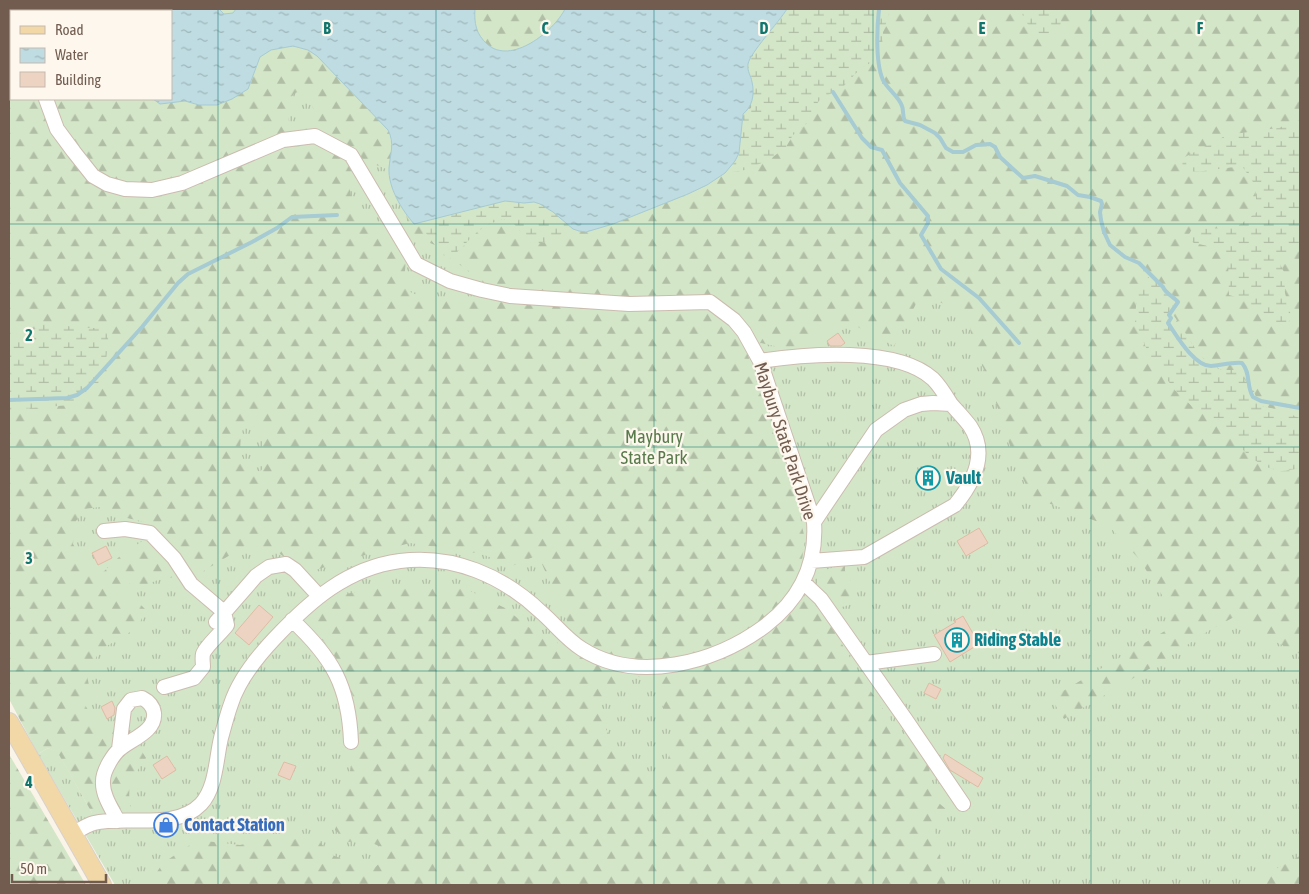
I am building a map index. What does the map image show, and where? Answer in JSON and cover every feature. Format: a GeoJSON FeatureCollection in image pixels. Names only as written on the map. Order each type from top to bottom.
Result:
{"type":"FeatureCollection","features":[{"type":"Feature","properties":{"kind":"main road"},"geometry":{"type":"LineString","coordinates":[[9,722],[102,885]]}},
{"type":"Feature","properties":{"kind":"lane","name":"Maybury State Park Drive"},"geometry":{"type":"LineString","coordinates":[[46,100],[57,129],[93,176],[108,184],[125,189],[152,190],[182,184],[283,140],[315,136],[351,155],[416,264],[442,276],[482,290],[510,296],[628,304],[710,302],[734,320],[744,332],[758,357],[814,522],[815,536],[811,561],[803,582],[786,606],[771,620],[749,636],[720,651],[681,664],[653,667],[622,665],[591,654],[564,635],[523,595],[480,571],[451,563],[426,560],[400,561],[375,566],[346,578],[318,596],[292,620],[254,663],[232,701],[221,738],[210,788],[203,802],[194,810],[175,818],[96,822],[72,834]]}},
{"type":"Feature","properties":{"kind":"lane"},"geometry":{"type":"LineString","coordinates":[[758,357],[864,355],[885,358],[914,367],[933,380],[977,439],[979,456],[976,473],[966,492],[955,505],[864,557],[811,561]]}},
{"type":"Feature","properties":{"kind":"lane"},"geometry":{"type":"LineString","coordinates":[[814,522],[876,430],[904,410],[921,404],[951,404]]}},
{"type":"Feature","properties":{"kind":"lane"},"geometry":{"type":"LineString","coordinates":[[104,530],[125,529],[150,532],[174,558],[191,584],[227,625],[220,635],[206,648],[202,655],[203,667],[194,678],[164,687]]}},
{"type":"Feature","properties":{"kind":"lane"},"geometry":{"type":"LineString","coordinates":[[220,617],[256,576],[269,567],[286,564],[295,570],[318,596]]}},
{"type":"Feature","properties":{"kind":"lane"},"geometry":{"type":"LineString","coordinates":[[803,582],[821,599],[963,804]]}},
{"type":"Feature","properties":{"kind":"lane"},"geometry":{"type":"LineString","coordinates":[[292,620],[327,658],[339,678],[347,702],[352,742]]}},
{"type":"Feature","properties":{"kind":"lane"},"geometry":{"type":"LineString","coordinates":[[866,663],[934,654]]}},
{"type":"Feature","properties":{"kind":"lane"},"geometry":{"type":"LineString","coordinates":[[118,821],[107,799],[102,782],[107,767],[119,749]]}},
{"type":"Feature","properties":{"kind":"green space","name":"Maybury State Park"},"geometry":{"type":"Polygon","coordinates":[[[9,9],[1300,9],[1300,885],[115,885],[38,754],[48,748],[58,752],[92,813],[95,812],[9,665],[9,9]]]}},
{"type":"Feature","properties":{"kind":"green space","name":"Maybury State Park"},"geometry":{"type":"Polygon","coordinates":[[[9,9],[149,9],[10,10],[10,100],[154,100],[160,104],[185,101],[199,105],[232,99],[251,84],[253,71],[260,57],[271,50],[293,46],[308,50],[317,56],[388,130],[392,145],[389,170],[371,163],[350,174],[349,184],[352,202],[359,218],[394,245],[406,261],[404,279],[408,291],[426,299],[449,298],[481,301],[489,298],[493,288],[450,258],[477,230],[488,223],[503,219],[514,224],[531,243],[542,243],[573,229],[586,232],[598,229],[688,194],[787,9],[1300,9],[1300,418],[1258,405],[1254,391],[1200,356],[1172,313],[1173,297],[1152,273],[1175,390],[1198,411],[1224,422],[1230,435],[1281,471],[1300,468],[1300,654],[1260,634],[1234,617],[1064,719],[1051,698],[1170,628],[1164,598],[1139,559],[1109,526],[1032,497],[1016,464],[987,375],[973,349],[970,327],[953,308],[933,299],[917,302],[894,346],[854,325],[842,324],[825,327],[808,349],[779,347],[761,343],[746,349],[796,501],[805,539],[801,567],[802,599],[808,599],[823,612],[865,683],[910,748],[922,751],[930,761],[929,777],[933,798],[947,810],[947,818],[934,828],[946,885],[148,885],[163,863],[197,840],[240,845],[267,839],[286,841],[314,835],[330,854],[354,864],[373,869],[383,860],[383,848],[366,840],[348,842],[335,830],[355,748],[358,713],[345,671],[325,643],[307,623],[346,594],[376,588],[409,585],[464,588],[505,608],[545,640],[556,646],[567,621],[538,555],[512,566],[482,554],[410,543],[306,573],[276,551],[245,546],[202,572],[158,580],[145,585],[131,582],[122,593],[126,601],[138,602],[146,610],[137,628],[100,650],[87,675],[90,691],[83,702],[99,727],[115,724],[122,740],[136,742],[146,758],[131,784],[129,796],[131,814],[92,813],[58,753],[48,748],[38,754],[9,699],[9,410],[20,410],[109,329],[81,328],[46,323],[9,344],[9,9]],[[301,91],[294,94],[289,104],[290,132],[293,143],[303,147],[318,147],[323,138],[320,128],[310,100],[301,91]],[[254,426],[243,428],[240,449],[247,464],[260,472],[266,464],[261,432],[254,426]],[[99,507],[85,509],[76,521],[73,544],[82,559],[100,575],[119,557],[154,533],[145,522],[127,518],[99,507]],[[620,675],[617,693],[602,701],[602,722],[621,756],[639,768],[658,774],[666,767],[671,749],[679,733],[660,702],[656,679],[620,675]]]}},
{"type":"Feature","properties":{"kind":"green space"},"geometry":{"type":"Polygon","coordinates":[[[475,9],[565,9],[552,27],[542,36],[531,43],[508,51],[497,50],[483,40],[476,28],[475,9]]]}},
{"type":"Feature","properties":{"kind":"green space"},"geometry":{"type":"Polygon","coordinates":[[[787,9],[891,9],[883,32],[882,48],[876,60],[861,68],[842,88],[822,98],[818,102],[812,119],[793,135],[786,147],[769,160],[745,170],[725,173],[738,153],[743,114],[751,108],[753,92],[748,72],[749,61],[787,9]]]}},
{"type":"Feature","properties":{"kind":"green space"},"geometry":{"type":"Polygon","coordinates":[[[1020,9],[1063,9],[1059,32],[1047,39],[1030,27],[1020,9]]]}},
{"type":"Feature","properties":{"kind":"green space"},"geometry":{"type":"Polygon","coordinates":[[[1300,120],[1300,248],[1288,251],[1279,262],[1284,272],[1285,293],[1291,316],[1285,330],[1269,324],[1246,300],[1229,295],[1228,260],[1217,248],[1194,243],[1187,238],[1192,229],[1235,228],[1257,212],[1255,185],[1242,166],[1196,172],[1182,169],[1183,158],[1227,135],[1278,128],[1300,120]]]}},
{"type":"Feature","properties":{"kind":"green space"},"geometry":{"type":"Polygon","coordinates":[[[505,201],[540,204],[573,229],[542,243],[531,243],[514,224],[503,219],[479,231],[450,258],[443,255],[426,233],[426,220],[505,201]]]}},
{"type":"Feature","properties":{"kind":"green space"},"geometry":{"type":"Polygon","coordinates":[[[406,214],[414,224],[426,220],[426,233],[435,245],[410,235],[406,214]]]}},
{"type":"Feature","properties":{"kind":"green space"},"geometry":{"type":"Polygon","coordinates":[[[1152,273],[1173,297],[1172,313],[1200,356],[1220,370],[1237,370],[1254,391],[1258,405],[1300,418],[1300,468],[1281,471],[1272,469],[1254,460],[1239,446],[1224,422],[1198,412],[1175,390],[1150,357],[1135,322],[1137,290],[1152,273]]]}},
{"type":"Feature","properties":{"kind":"green space"},"geometry":{"type":"Polygon","coordinates":[[[46,323],[81,328],[109,328],[106,362],[98,384],[70,405],[9,410],[9,344],[46,323]]]}},
{"type":"Feature","properties":{"kind":"green space"},"geometry":{"type":"Polygon","coordinates":[[[845,564],[845,571],[851,581],[849,605],[838,608],[829,605],[817,583],[825,570],[845,564]]]}},
{"type":"Feature","properties":{"kind":"green space"},"geometry":{"type":"Polygon","coordinates":[[[9,754],[13,761],[86,885],[9,885],[9,754]]]}},
{"type":"Feature","properties":{"kind":"green space"},"geometry":{"type":"Polygon","coordinates":[[[1300,856],[1300,885],[1246,885],[1300,856]]]}},
{"type":"Feature","properties":{"kind":"water"},"geometry":{"type":"Polygon","coordinates":[[[219,9],[224,14],[233,13],[236,9],[475,9],[476,28],[483,40],[497,50],[508,51],[531,43],[542,36],[552,27],[565,9],[787,9],[748,64],[753,96],[749,108],[743,114],[739,153],[725,173],[707,185],[688,194],[613,224],[586,232],[573,229],[553,212],[534,202],[505,201],[414,224],[393,191],[389,176],[392,144],[388,130],[317,56],[308,50],[293,46],[271,50],[260,57],[248,89],[232,99],[217,105],[199,105],[185,101],[160,104],[154,100],[172,100],[172,10],[148,10],[219,9]]]}},
{"type":"Feature","properties":{"kind":"building"},"geometry":{"type":"Polygon","coordinates":[[[838,333],[845,343],[841,346],[830,346],[827,341],[838,333]]]}},
{"type":"Feature","properties":{"kind":"building"},"geometry":{"type":"Polygon","coordinates":[[[979,528],[988,543],[966,556],[957,541],[979,528]]]}},
{"type":"Feature","properties":{"kind":"building"},"geometry":{"type":"Polygon","coordinates":[[[106,546],[112,558],[98,565],[92,553],[106,546]]]}},
{"type":"Feature","properties":{"kind":"building"},"geometry":{"type":"Polygon","coordinates":[[[259,605],[273,617],[249,645],[235,633],[259,605]]]}},
{"type":"Feature","properties":{"kind":"building","name":"Riding Stable"},"geometry":{"type":"Polygon","coordinates":[[[963,616],[979,644],[950,662],[934,635],[963,616]]]}},
{"type":"Feature","properties":{"kind":"building"},"geometry":{"type":"Polygon","coordinates":[[[929,683],[941,689],[936,699],[924,693],[929,683]]]}},
{"type":"Feature","properties":{"kind":"building"},"geometry":{"type":"Polygon","coordinates":[[[112,701],[115,708],[114,715],[107,719],[101,707],[112,701]]]}},
{"type":"Feature","properties":{"kind":"building"},"geometry":{"type":"Polygon","coordinates":[[[945,754],[983,778],[978,787],[950,770],[943,758],[945,754]]]}},
{"type":"Feature","properties":{"kind":"building"},"geometry":{"type":"Polygon","coordinates":[[[167,756],[176,770],[162,779],[153,765],[167,756]]]}},
{"type":"Feature","properties":{"kind":"building"},"geometry":{"type":"Polygon","coordinates":[[[284,762],[296,766],[290,780],[278,775],[284,762]]]}},
{"type":"Feature","properties":{"kind":"waterway"},"geometry":{"type":"LineString","coordinates":[[879,9],[877,46],[881,75],[884,82],[901,103],[905,121],[920,125],[935,133],[946,148],[953,152],[963,152],[976,145],[990,144],[995,147],[1000,157],[1023,178],[1035,176],[1067,186],[1078,195],[1101,201],[1101,220],[1110,245],[1125,257],[1139,263],[1178,302],[1169,315],[1171,318],[1168,323],[1192,356],[1205,365],[1211,366],[1242,363],[1247,371],[1253,397],[1261,401],[1300,408]]}},
{"type":"Feature","properties":{"kind":"waterway"},"geometry":{"type":"LineString","coordinates":[[833,92],[862,138],[871,147],[882,150],[900,183],[928,216],[928,223],[921,235],[941,269],[979,298],[1019,343]]}},
{"type":"Feature","properties":{"kind":"waterway"},"geometry":{"type":"LineString","coordinates":[[9,400],[67,398],[77,395],[87,388],[142,327],[178,283],[188,274],[252,242],[292,217],[337,215]]}},
{"type":"Feature","properties":{"kind":"place","name":"Vault"},"geometry":{"type":"Point","coordinates":[928,478]}},
{"type":"Feature","properties":{"kind":"place","name":"Riding Stable"},"geometry":{"type":"Point","coordinates":[957,640]}},
{"type":"Feature","properties":{"kind":"place","name":"Contact Station"},"geometry":{"type":"Point","coordinates":[166,825]}}]}
